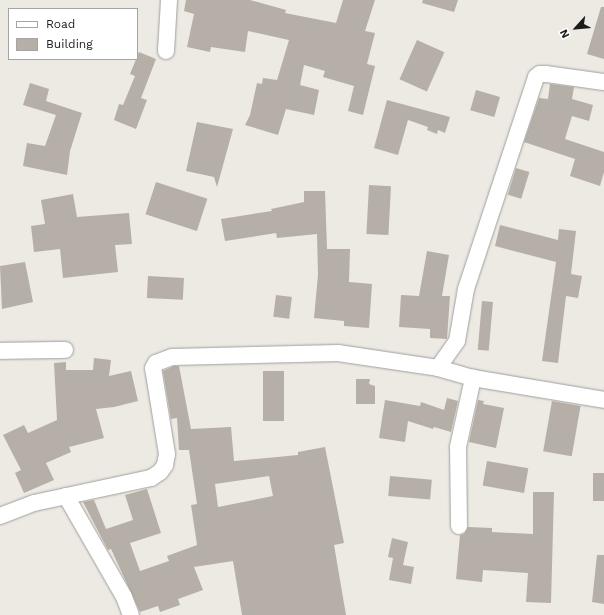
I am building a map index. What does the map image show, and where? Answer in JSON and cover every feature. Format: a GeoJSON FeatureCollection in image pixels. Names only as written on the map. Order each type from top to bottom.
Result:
{"type":"FeatureCollection","features":[{"type":"Feature","properties":{"kind":"street"},"geometry":{"type":"LineString","coordinates":[[166,51],[169,0]]}},
{"type":"Feature","properties":{"kind":"street"},"geometry":{"type":"LineString","coordinates":[[438,368],[456,341],[466,289],[536,77],[540,74],[546,74],[604,82]]}},
{"type":"Feature","properties":{"kind":"street"},"geometry":{"type":"LineString","coordinates":[[0,351],[65,350]]}},
{"type":"Feature","properties":{"kind":"street"},"geometry":{"type":"LineString","coordinates":[[0,516],[34,503],[151,478],[165,465],[167,454],[153,368],[162,359],[172,357],[338,354],[438,368],[473,378],[604,400]]}},
{"type":"Feature","properties":{"kind":"street"},"geometry":{"type":"LineString","coordinates":[[460,526],[458,448],[473,378]]}},
{"type":"Feature","properties":{"kind":"street"},"geometry":{"type":"LineString","coordinates":[[66,496],[124,597],[131,615]]}},
{"type":"Feature","properties":{"kind":"building"},"geometry":{"type":"Polygon","coordinates":[[[186,0],[250,0],[286,10],[285,13],[336,23],[343,0],[375,0],[365,31],[375,33],[367,64],[375,66],[363,115],[348,111],[354,86],[323,77],[325,71],[304,65],[300,85],[319,90],[314,115],[286,109],[278,135],[245,125],[250,115],[257,83],[262,84],[263,78],[277,80],[289,40],[248,31],[245,52],[211,47],[210,52],[187,47],[194,14],[184,11],[186,0]]]}},
{"type":"Feature","properties":{"kind":"building"},"geometry":{"type":"Polygon","coordinates":[[[423,0],[458,0],[454,12],[422,3],[423,0]]]}},
{"type":"Feature","properties":{"kind":"building"},"geometry":{"type":"Polygon","coordinates":[[[601,7],[604,7],[604,59],[587,54],[601,7]]]}},
{"type":"Feature","properties":{"kind":"building"},"geometry":{"type":"Polygon","coordinates":[[[417,40],[444,52],[427,91],[400,79],[417,40]]]}},
{"type":"Feature","properties":{"kind":"building"},"geometry":{"type":"Polygon","coordinates":[[[139,52],[156,59],[141,98],[147,100],[136,129],[114,120],[119,104],[123,105],[135,76],[130,74],[136,60],[138,60],[139,52]]]}},
{"type":"Feature","properties":{"kind":"building"},"geometry":{"type":"Polygon","coordinates":[[[30,83],[49,89],[46,101],[82,113],[70,151],[67,175],[23,166],[27,143],[45,146],[56,115],[23,105],[30,83]]]}},
{"type":"Feature","properties":{"kind":"building"},"geometry":{"type":"Polygon","coordinates":[[[550,84],[574,87],[572,99],[593,105],[589,121],[572,116],[565,139],[604,152],[604,172],[600,186],[570,176],[575,159],[524,142],[539,98],[548,99],[550,84]]]}},
{"type":"Feature","properties":{"kind":"building"},"geometry":{"type":"Polygon","coordinates":[[[476,90],[500,97],[494,117],[470,110],[476,90]]]}},
{"type":"Feature","properties":{"kind":"building"},"geometry":{"type":"Polygon","coordinates":[[[387,100],[450,117],[445,133],[438,130],[437,134],[427,130],[428,127],[408,120],[398,155],[374,148],[387,100]]]}},
{"type":"Feature","properties":{"kind":"building"},"geometry":{"type":"Polygon","coordinates":[[[197,122],[233,129],[217,187],[214,177],[186,171],[197,122]]]}},
{"type":"Feature","properties":{"kind":"building"},"geometry":{"type":"Polygon","coordinates":[[[516,168],[529,172],[521,199],[508,195],[516,168]]]}},
{"type":"Feature","properties":{"kind":"building"},"geometry":{"type":"Polygon","coordinates":[[[156,182],[207,199],[197,231],[145,214],[156,182]]]}},
{"type":"Feature","properties":{"kind":"building"},"geometry":{"type":"Polygon","coordinates":[[[369,185],[391,186],[388,235],[366,234],[369,185]]]}},
{"type":"Feature","properties":{"kind":"building"},"geometry":{"type":"Polygon","coordinates":[[[304,191],[325,191],[327,249],[350,249],[349,282],[372,284],[369,328],[344,326],[344,321],[314,318],[318,275],[317,234],[277,238],[276,233],[225,241],[221,219],[272,211],[271,209],[304,202],[304,191]]]}},
{"type":"Feature","properties":{"kind":"building"},"geometry":{"type":"Polygon","coordinates":[[[73,194],[77,217],[129,213],[132,244],[115,245],[118,272],[63,278],[60,249],[34,252],[31,226],[45,224],[41,200],[73,194]]]}},
{"type":"Feature","properties":{"kind":"building"},"geometry":{"type":"Polygon","coordinates":[[[500,225],[558,240],[559,229],[576,231],[571,274],[582,276],[578,298],[566,296],[558,363],[542,361],[556,262],[495,246],[500,225]]]}},
{"type":"Feature","properties":{"kind":"building"},"geometry":{"type":"Polygon","coordinates":[[[427,251],[449,255],[442,296],[450,296],[447,339],[430,338],[430,329],[399,327],[401,295],[419,296],[427,251]]]}},
{"type":"Feature","properties":{"kind":"building"},"geometry":{"type":"Polygon","coordinates":[[[25,262],[33,302],[2,309],[0,266],[25,262]]]}},
{"type":"Feature","properties":{"kind":"building"},"geometry":{"type":"Polygon","coordinates":[[[148,276],[184,278],[183,300],[147,298],[148,276]]]}},
{"type":"Feature","properties":{"kind":"building"},"geometry":{"type":"Polygon","coordinates":[[[276,295],[292,297],[289,319],[273,317],[276,295]]]}},
{"type":"Feature","properties":{"kind":"building"},"geometry":{"type":"Polygon","coordinates":[[[482,301],[493,302],[489,351],[478,350],[482,301]]]}},
{"type":"Feature","properties":{"kind":"building"},"geometry":{"type":"Polygon","coordinates":[[[94,358],[111,360],[109,376],[131,371],[138,401],[114,407],[96,409],[104,438],[69,447],[71,452],[46,463],[54,480],[24,493],[15,473],[21,470],[3,435],[24,425],[28,433],[57,420],[54,363],[66,362],[66,370],[93,370],[94,358]]]}},
{"type":"Feature","properties":{"kind":"building"},"geometry":{"type":"Polygon","coordinates":[[[174,366],[179,366],[191,429],[231,427],[234,461],[298,455],[298,452],[325,447],[344,543],[334,545],[346,615],[242,615],[233,561],[194,567],[203,590],[178,599],[180,605],[160,612],[158,606],[140,612],[111,549],[108,550],[83,502],[94,500],[106,529],[133,520],[125,495],[147,489],[161,533],[130,543],[140,571],[169,561],[167,556],[197,545],[191,505],[197,504],[189,450],[179,450],[177,418],[171,419],[163,371],[174,366]],[[269,476],[215,484],[218,507],[273,496],[269,476]]]}},
{"type":"Feature","properties":{"kind":"building"},"geometry":{"type":"Polygon","coordinates":[[[263,371],[284,371],[284,421],[263,421],[263,371]]]}},
{"type":"Feature","properties":{"kind":"building"},"geometry":{"type":"Polygon","coordinates":[[[356,379],[370,379],[369,384],[375,386],[375,404],[356,404],[356,379]]]}},
{"type":"Feature","properties":{"kind":"building"},"geometry":{"type":"Polygon","coordinates":[[[447,398],[458,401],[451,432],[434,427],[433,429],[408,421],[405,442],[379,438],[385,400],[420,406],[421,402],[444,410],[447,398]]]}},
{"type":"Feature","properties":{"kind":"building"},"geometry":{"type":"Polygon","coordinates":[[[478,400],[484,401],[483,404],[504,408],[496,448],[469,442],[478,400]]]}},
{"type":"Feature","properties":{"kind":"building"},"geometry":{"type":"Polygon","coordinates":[[[552,401],[581,406],[572,456],[543,451],[552,401]]]}},
{"type":"Feature","properties":{"kind":"building"},"geometry":{"type":"Polygon","coordinates":[[[487,461],[528,468],[524,493],[483,486],[487,461]]]}},
{"type":"Feature","properties":{"kind":"building"},"geometry":{"type":"Polygon","coordinates":[[[593,473],[604,473],[604,501],[593,501],[593,473]]]}},
{"type":"Feature","properties":{"kind":"building"},"geometry":{"type":"Polygon","coordinates":[[[390,476],[432,480],[430,500],[388,496],[390,476]]]}},
{"type":"Feature","properties":{"kind":"building"},"geometry":{"type":"Polygon","coordinates":[[[533,492],[554,492],[551,603],[526,602],[528,573],[483,570],[482,582],[456,579],[460,535],[464,534],[468,527],[492,528],[492,532],[533,534],[533,492]]]}},
{"type":"Feature","properties":{"kind":"building"},"geometry":{"type":"Polygon","coordinates":[[[392,538],[408,542],[403,565],[414,567],[411,584],[389,580],[393,558],[388,557],[392,538]]]}},
{"type":"Feature","properties":{"kind":"building"},"geometry":{"type":"Polygon","coordinates":[[[597,555],[604,555],[604,604],[592,602],[597,555]]]}}]}
